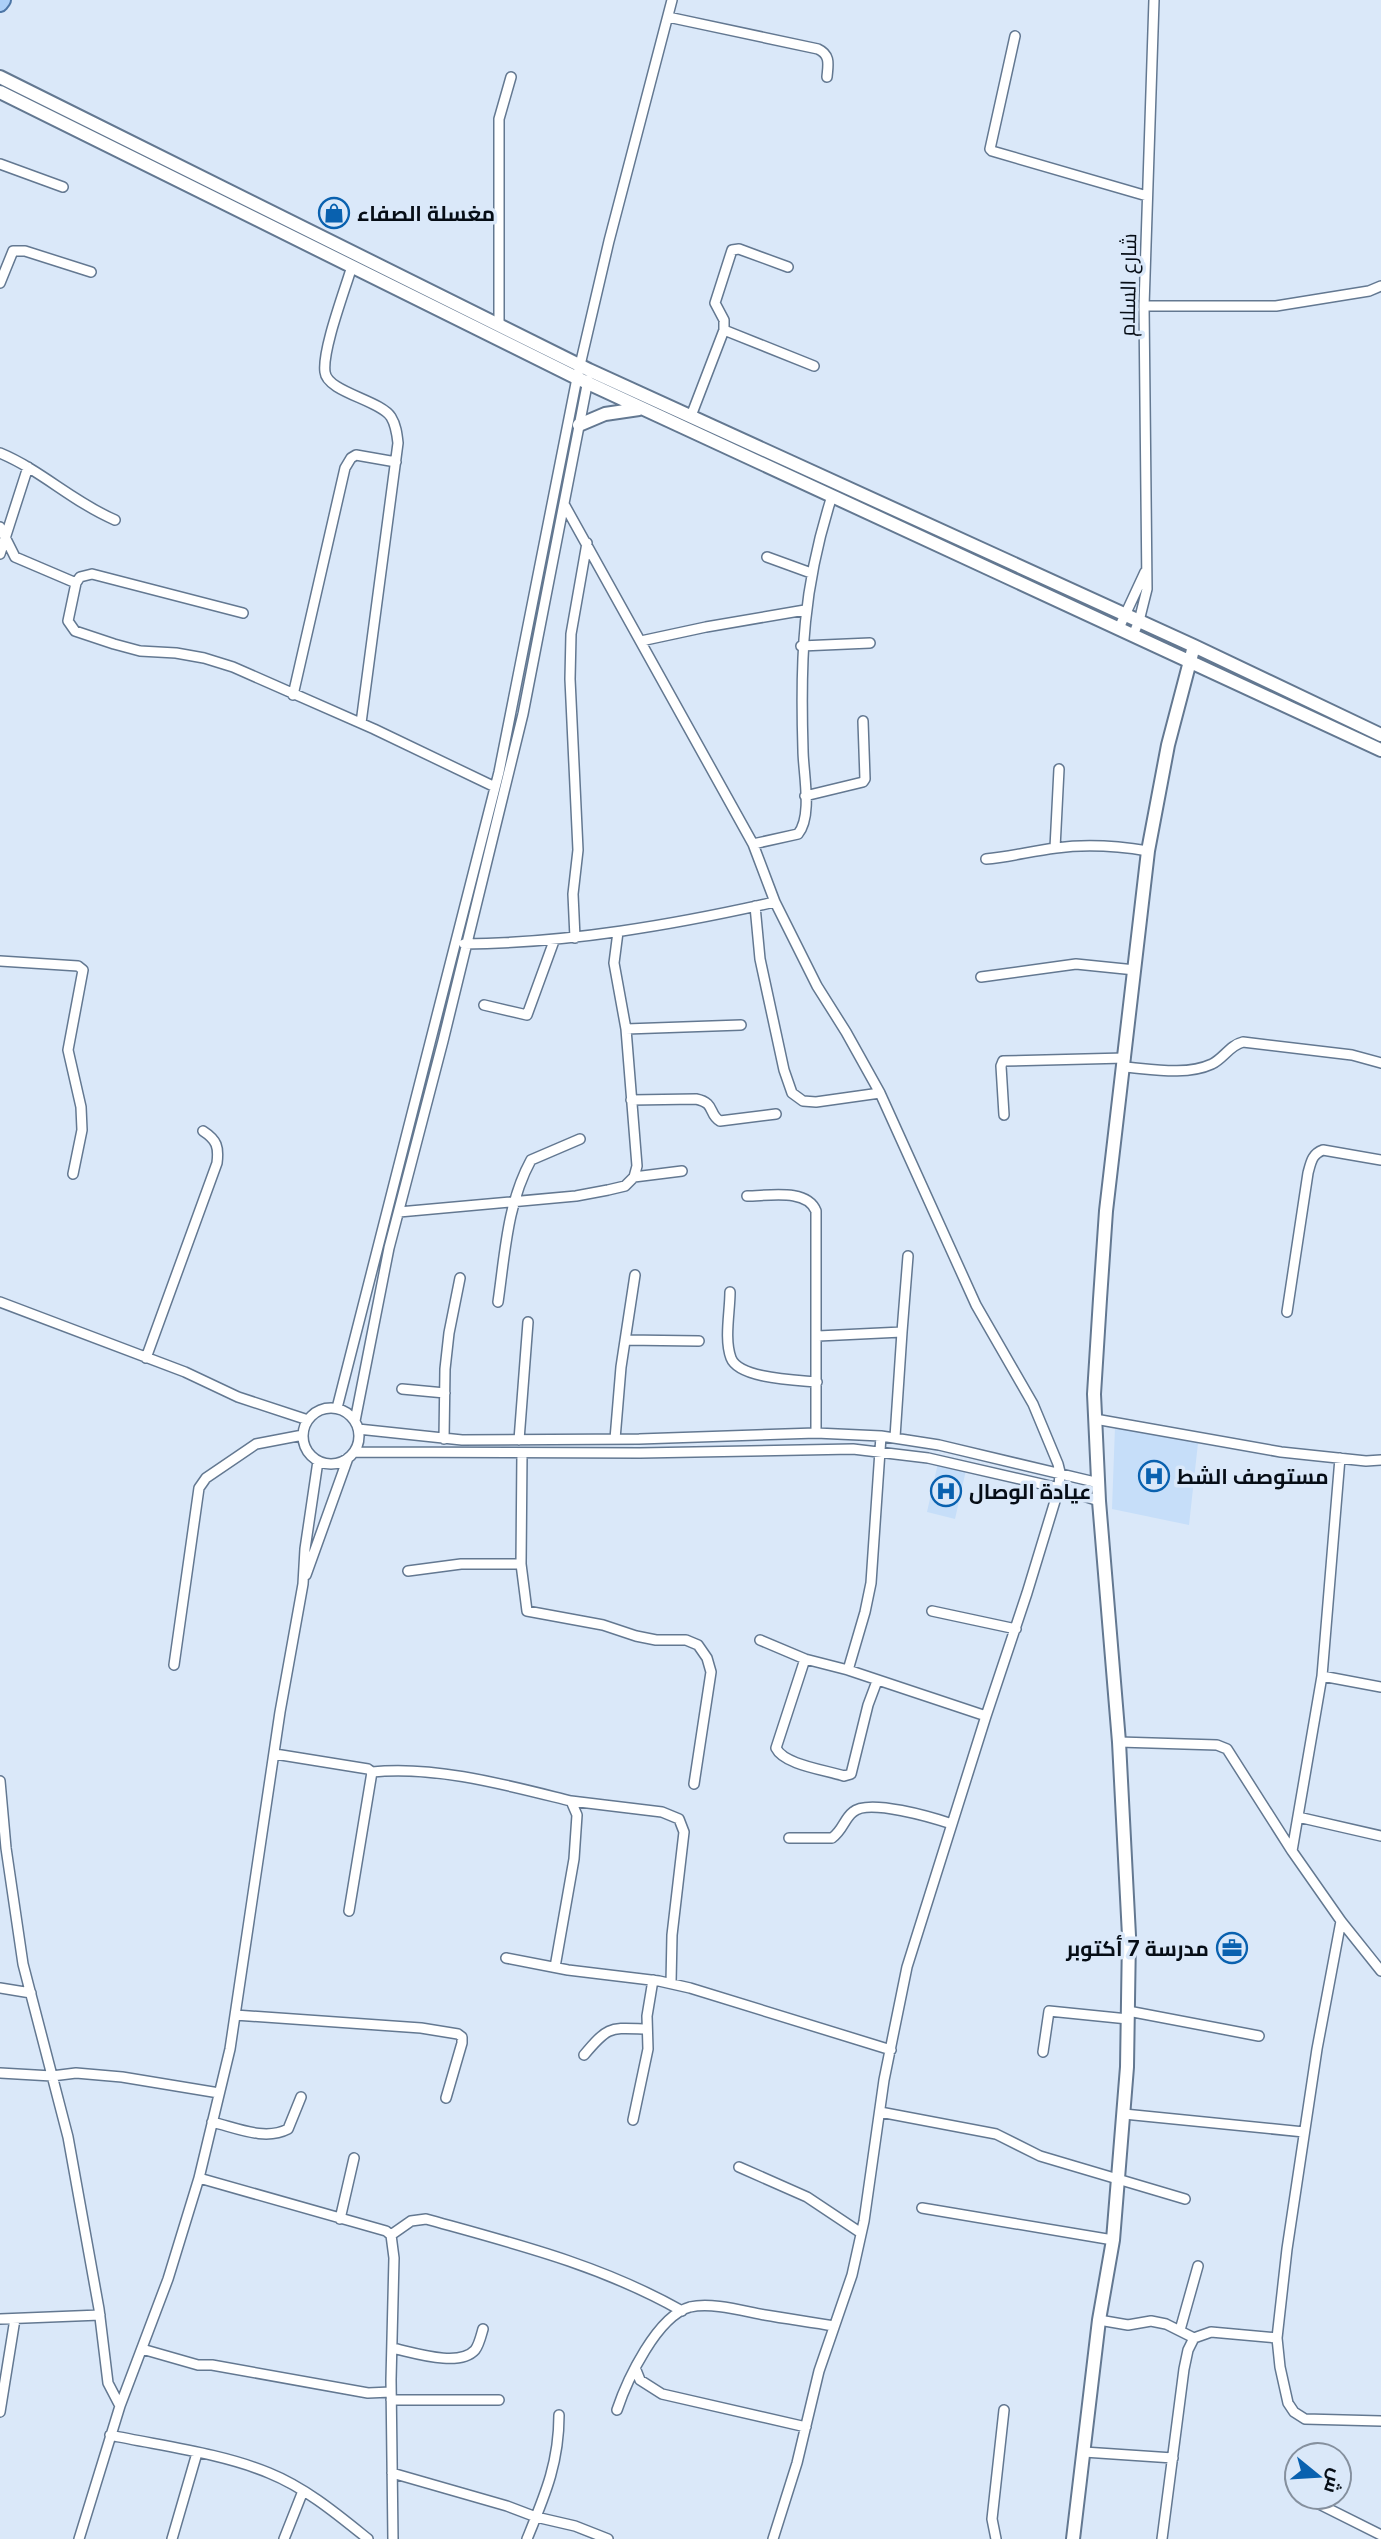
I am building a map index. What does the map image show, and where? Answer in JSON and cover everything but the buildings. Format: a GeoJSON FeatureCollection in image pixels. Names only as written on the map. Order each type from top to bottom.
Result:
{"type":"FeatureCollection","features":[{"type":"Feature","properties":{"kind":"main road"},"geometry":{"type":"LineString","coordinates":[[0,77],[499,325],[584,371],[643,409],[1381,750]]}},
{"type":"Feature","properties":{"kind":"main road"},"geometry":{"type":"LineString","coordinates":[[0,92],[352,266],[584,371],[691,416],[1381,734]]}},
{"type":"Feature","properties":{"kind":"main road"},"geometry":{"type":"LineString","coordinates":[[579,425],[605,414],[643,409]]}},
{"type":"Feature","properties":{"kind":"main road"},"geometry":{"type":"LineString","coordinates":[[1073,2539],[1099,2320],[1113,2240],[1124,2114],[1128,2015],[1129,1936],[1119,1742],[1099,1501],[1094,1394],[1106,1211],[1148,851],[1168,745],[1194,646]]}},
{"type":"Feature","properties":{"kind":"street"},"geometry":{"type":"LineString","coordinates":[[337,1408],[495,787],[609,241],[672,0]]}},
{"type":"Feature","properties":{"kind":"street","name":"شارع السلام"},"geometry":{"type":"LineString","coordinates":[[1133,635],[1146,597],[1144,306],[1154,0]]}},
{"type":"Feature","properties":{"kind":"street"},"geometry":{"type":"LineString","coordinates":[[668,17],[818,49],[825,52],[829,59],[827,77]]}},
{"type":"Feature","properties":{"kind":"street"},"geometry":{"type":"LineString","coordinates":[[1015,36],[990,149],[1147,196]]}},
{"type":"Feature","properties":{"kind":"street"},"geometry":{"type":"LineString","coordinates":[[499,325],[499,119],[511,77]]}},
{"type":"Feature","properties":{"kind":"street"},"geometry":{"type":"LineString","coordinates":[[0,164],[63,187]]}},
{"type":"Feature","properties":{"kind":"street"},"geometry":{"type":"LineString","coordinates":[[691,416],[724,330],[724,320],[715,303],[732,250],[738,249],[788,267]]}},
{"type":"Feature","properties":{"kind":"street"},"geometry":{"type":"LineString","coordinates":[[0,283],[8,258],[17,250],[91,272]]}},
{"type":"Feature","properties":{"kind":"street"},"geometry":{"type":"LineString","coordinates":[[352,266],[326,356],[325,372],[330,382],[387,412],[397,432],[396,462],[361,723]]}},
{"type":"Feature","properties":{"kind":"street"},"geometry":{"type":"LineString","coordinates":[[1144,306],[1276,306],[1368,291],[1381,286]]}},
{"type":"Feature","properties":{"kind":"street"},"geometry":{"type":"LineString","coordinates":[[724,330],[814,366]]}},
{"type":"Feature","properties":{"kind":"street"},"geometry":{"type":"LineString","coordinates":[[303,1584],[357,1445],[356,1425],[387,1258],[523,714],[579,425],[584,371]]}},
{"type":"Feature","properties":{"kind":"street"},"geometry":{"type":"LineString","coordinates":[[0,453],[28,467],[82,504],[115,520]]}},
{"type":"Feature","properties":{"kind":"street"},"geometry":{"type":"LineString","coordinates":[[293,695],[345,468],[351,457],[356,455],[396,462]]}},
{"type":"Feature","properties":{"kind":"street"},"geometry":{"type":"LineString","coordinates":[[0,554],[28,467]]}},
{"type":"Feature","properties":{"kind":"street"},"geometry":{"type":"LineString","coordinates":[[753,845],[798,834],[803,826],[806,796],[801,646],[811,573],[820,532],[832,496]]}},
{"type":"Feature","properties":{"kind":"street"},"geometry":{"type":"LineString","coordinates":[[564,504],[753,845],[775,902],[817,985],[880,1093],[976,1305],[1033,1404],[1060,1472],[1059,1488],[1016,1629],[907,1967],[852,2275],[819,2371],[797,2463],[773,2539]]}},
{"type":"Feature","properties":{"kind":"street"},"geometry":{"type":"LineString","coordinates":[[0,527],[15,558],[76,583]]}},
{"type":"Feature","properties":{"kind":"street"},"geometry":{"type":"LineString","coordinates":[[575,938],[573,894],[578,850],[570,679],[571,634],[587,543]]}},
{"type":"Feature","properties":{"kind":"street"},"geometry":{"type":"LineString","coordinates":[[767,557],[811,573]]}},
{"type":"Feature","properties":{"kind":"street"},"geometry":{"type":"LineString","coordinates":[[1119,628],[1146,571]]}},
{"type":"Feature","properties":{"kind":"street"},"geometry":{"type":"LineString","coordinates":[[243,613],[92,574],[80,577],[76,583],[68,621],[75,631],[140,651],[176,653],[233,667],[361,723],[495,787]]}},
{"type":"Feature","properties":{"kind":"street"},"geometry":{"type":"LineString","coordinates":[[641,641],[805,610]]}},
{"type":"Feature","properties":{"kind":"street"},"geometry":{"type":"LineString","coordinates":[[801,646],[870,643]]}},
{"type":"Feature","properties":{"kind":"street"},"geometry":{"type":"LineString","coordinates":[[806,796],[863,782],[863,721]]}},
{"type":"Feature","properties":{"kind":"street"},"geometry":{"type":"LineString","coordinates":[[1055,848],[1059,769]]}},
{"type":"Feature","properties":{"kind":"street"},"geometry":{"type":"LineString","coordinates":[[986,859],[1055,848],[1097,846],[1148,851]]}},
{"type":"Feature","properties":{"kind":"street"},"geometry":{"type":"LineString","coordinates":[[455,945],[554,941],[618,932],[775,902]]}},
{"type":"Feature","properties":{"kind":"street"},"geometry":{"type":"LineString","coordinates":[[755,906],[760,959],[784,1070],[792,1093],[803,1101],[816,1102],[880,1093]]}},
{"type":"Feature","properties":{"kind":"street"},"geometry":{"type":"LineString","coordinates":[[399,1212],[597,1192],[625,1186],[634,1177],[637,1166],[626,1029],[614,963],[618,932]]}},
{"type":"Feature","properties":{"kind":"street"},"geometry":{"type":"LineString","coordinates":[[484,1005],[527,1015],[554,941]]}},
{"type":"Feature","properties":{"kind":"street"},"geometry":{"type":"LineString","coordinates":[[0,961],[78,966],[83,970],[68,1050],[82,1130],[73,1174]]}},
{"type":"Feature","properties":{"kind":"street"},"geometry":{"type":"LineString","coordinates":[[981,977],[1076,964],[1135,970]]}},
{"type":"Feature","properties":{"kind":"street"},"geometry":{"type":"LineString","coordinates":[[626,1029],[741,1025]]}},
{"type":"Feature","properties":{"kind":"street"},"geometry":{"type":"LineString","coordinates":[[1004,1115],[1003,1061],[1124,1062],[1173,1070],[1194,1069],[1211,1064],[1237,1043],[1243,1042],[1352,1055],[1381,1063]]}},
{"type":"Feature","properties":{"kind":"street"},"geometry":{"type":"LineString","coordinates":[[631,1100],[705,1101],[720,1121],[775,1114]]}},
{"type":"Feature","properties":{"kind":"street"},"geometry":{"type":"LineString","coordinates":[[146,1358],[217,1163],[218,1146],[211,1136],[203,1131]]}},
{"type":"Feature","properties":{"kind":"street"},"geometry":{"type":"LineString","coordinates":[[498,1302],[513,1201],[531,1160],[580,1139]]}},
{"type":"Feature","properties":{"kind":"street"},"geometry":{"type":"LineString","coordinates":[[1287,1312],[1312,1158],[1323,1150],[1381,1160]]}},
{"type":"Feature","properties":{"kind":"street"},"geometry":{"type":"LineString","coordinates":[[634,1177],[682,1171]]}},
{"type":"Feature","properties":{"kind":"street"},"geometry":{"type":"LineString","coordinates":[[747,1196],[804,1197],[813,1203],[817,1222],[816,1433]]}},
{"type":"Feature","properties":{"kind":"street"},"geometry":{"type":"LineString","coordinates":[[895,1437],[908,1256]]}},
{"type":"Feature","properties":{"kind":"street"},"geometry":{"type":"LineString","coordinates":[[615,1439],[617,1398],[635,1275]]}},
{"type":"Feature","properties":{"kind":"street"},"geometry":{"type":"LineString","coordinates":[[444,1439],[444,1393],[449,1333],[460,1278]]}},
{"type":"Feature","properties":{"kind":"street"},"geometry":{"type":"LineString","coordinates":[[730,1292],[729,1335],[731,1358],[736,1365],[754,1374],[817,1382]]}},
{"type":"Feature","properties":{"kind":"street"},"geometry":{"type":"LineString","coordinates":[[0,1302],[185,1372],[238,1397],[308,1420]]}},
{"type":"Feature","properties":{"kind":"street"},"geometry":{"type":"LineString","coordinates":[[519,1440],[528,1322]]}},
{"type":"Feature","properties":{"kind":"street"},"geometry":{"type":"LineString","coordinates":[[818,1336],[902,1332]]}},
{"type":"Feature","properties":{"kind":"street"},"geometry":{"type":"LineString","coordinates":[[625,1340],[699,1341]]}},
{"type":"Feature","properties":{"kind":"street"},"geometry":{"type":"LineString","coordinates":[[402,1390],[444,1393]]}},
{"type":"Feature","properties":{"kind":"street"},"geometry":{"type":"LineString","coordinates":[[1099,1483],[1000,1459],[881,1436],[816,1433],[615,1439],[444,1439],[356,1425],[350,1415],[337,1408],[320,1410],[308,1420],[303,1435],[307,1450],[318,1461],[334,1464],[351,1455],[827,1449],[880,1451],[928,1458],[1059,1488],[1099,1501]]}},
{"type":"Feature","properties":{"kind":"street"},"geometry":{"type":"LineString","coordinates":[[1095,1419],[1281,1452],[1381,1460]]}},
{"type":"Feature","properties":{"kind":"street"},"geometry":{"type":"LineString","coordinates":[[174,1665],[199,1488],[206,1478],[256,1444],[303,1435]]}},
{"type":"Feature","properties":{"kind":"street"},"geometry":{"type":"LineString","coordinates":[[848,1670],[865,1612],[870,1583],[881,1436]]}},
{"type":"Feature","properties":{"kind":"street"},"geometry":{"type":"LineString","coordinates":[[522,1453],[521,1564],[527,1611],[603,1625],[656,1640],[686,1640],[698,1645],[707,1658],[710,1672],[694,1784]]}},
{"type":"Feature","properties":{"kind":"street"},"geometry":{"type":"LineString","coordinates":[[1292,1851],[1322,1676],[1340,1458]]}},
{"type":"Feature","properties":{"kind":"street"},"geometry":{"type":"LineString","coordinates":[[997,1474],[1000,1459]]}},
{"type":"Feature","properties":{"kind":"street"},"geometry":{"type":"LineString","coordinates":[[79,2539],[110,2435],[168,2279],[199,2178],[230,2049],[258,1852],[303,1584],[305,1549],[318,1461]]}},
{"type":"Feature","properties":{"kind":"street"},"geometry":{"type":"LineString","coordinates":[[408,1571],[461,1564],[521,1564]]}},
{"type":"Feature","properties":{"kind":"street"},"geometry":{"type":"LineString","coordinates":[[932,1611],[1016,1629]]}},
{"type":"Feature","properties":{"kind":"street"},"geometry":{"type":"LineString","coordinates":[[760,1640],[805,1659],[848,1670],[986,1716]]}},
{"type":"Feature","properties":{"kind":"street"},"geometry":{"type":"LineString","coordinates":[[805,1659],[776,1748],[780,1756],[788,1761],[844,1776],[851,1774],[865,1716],[877,1681]]}},
{"type":"Feature","properties":{"kind":"street"},"geometry":{"type":"LineString","coordinates":[[1322,1676],[1381,1687]]}},
{"type":"Feature","properties":{"kind":"street"},"geometry":{"type":"LineString","coordinates":[[1119,1742],[1217,1745],[1227,1749],[1292,1851],[1381,1971]]}},
{"type":"Feature","properties":{"kind":"street"},"geometry":{"type":"LineString","coordinates":[[275,1754],[368,1769],[372,1772],[398,1769],[492,1782],[571,1801],[663,1812],[679,1819],[684,1832],[672,1935],[671,1983]]}},
{"type":"Feature","properties":{"kind":"street"},"geometry":{"type":"LineString","coordinates":[[349,1911],[372,1772]]}},
{"type":"Feature","properties":{"kind":"street"},"geometry":{"type":"LineString","coordinates":[[0,1781],[6,1848],[23,1964],[68,2137],[100,2315],[108,2383],[120,2406]]}},
{"type":"Feature","properties":{"kind":"street"},"geometry":{"type":"LineString","coordinates":[[555,1967],[574,1859],[577,1815],[571,1801]]}},
{"type":"Feature","properties":{"kind":"street"},"geometry":{"type":"LineString","coordinates":[[789,1838],[832,1838],[858,1809],[886,1808],[907,1811],[952,1824]]}},
{"type":"Feature","properties":{"kind":"street"},"geometry":{"type":"LineString","coordinates":[[1298,1817],[1381,1836]]}},
{"type":"Feature","properties":{"kind":"street"},"geometry":{"type":"LineString","coordinates":[[1341,1920],[1304,2132],[1277,2338],[1288,2403],[1294,2412],[1305,2418],[1381,2421]]}},
{"type":"Feature","properties":{"kind":"street"},"geometry":{"type":"LineString","coordinates":[[506,1958],[671,1983],[891,2050]]}},
{"type":"Feature","properties":{"kind":"street"},"geometry":{"type":"LineString","coordinates":[[633,2119],[648,2049],[653,1980]]}},
{"type":"Feature","properties":{"kind":"street"},"geometry":{"type":"LineString","coordinates":[[0,1988],[31,1993]]}},
{"type":"Feature","properties":{"kind":"street"},"geometry":{"type":"LineString","coordinates":[[1043,2052],[1049,2011],[1128,2015],[1259,2036]]}},
{"type":"Feature","properties":{"kind":"street"},"geometry":{"type":"LineString","coordinates":[[235,2015],[305,2018],[378,2027],[421,2028],[458,2034],[462,2037],[462,2043],[446,2098]]}},
{"type":"Feature","properties":{"kind":"street"},"geometry":{"type":"LineString","coordinates":[[584,2055],[601,2034],[610,2029],[648,2029]]}},
{"type":"Feature","properties":{"kind":"street"},"geometry":{"type":"LineString","coordinates":[[0,2073],[52,2076],[76,2073],[122,2077],[219,2094]]}},
{"type":"Feature","properties":{"kind":"street"},"geometry":{"type":"LineString","coordinates":[[212,2122],[263,2134],[277,2134],[288,2129],[300,2097]]}},
{"type":"Feature","properties":{"kind":"street"},"geometry":{"type":"LineString","coordinates":[[880,2112],[996,2134],[1040,2156],[1185,2199]]}},
{"type":"Feature","properties":{"kind":"street"},"geometry":{"type":"LineString","coordinates":[[1124,2114],[1304,2132]]}},
{"type":"Feature","properties":{"kind":"street"},"geometry":{"type":"LineString","coordinates":[[340,2219],[354,2158]]}},
{"type":"Feature","properties":{"kind":"street"},"geometry":{"type":"LineString","coordinates":[[738,2167],[807,2197],[861,2233]]}},
{"type":"Feature","properties":{"kind":"street"},"geometry":{"type":"LineString","coordinates":[[199,2178],[386,2231],[391,2235],[394,2258],[391,2348],[393,2539]]}},
{"type":"Feature","properties":{"kind":"street"},"geometry":{"type":"LineString","coordinates":[[922,2208],[1113,2240]]}},
{"type":"Feature","properties":{"kind":"street"},"geometry":{"type":"LineString","coordinates":[[391,2235],[403,2225],[426,2219],[549,2252],[606,2274],[682,2312]]}},
{"type":"Feature","properties":{"kind":"street"},"geometry":{"type":"LineString","coordinates":[[1180,2330],[1198,2266]]}},
{"type":"Feature","properties":{"kind":"street"},"geometry":{"type":"LineString","coordinates":[[617,2410],[626,2384],[656,2335],[667,2322],[690,2307],[726,2307],[834,2326]]}},
{"type":"Feature","properties":{"kind":"street"},"geometry":{"type":"LineString","coordinates":[[0,2319],[100,2315]]}},
{"type":"Feature","properties":{"kind":"street"},"geometry":{"type":"LineString","coordinates":[[0,2412],[15,2319]]}},
{"type":"Feature","properties":{"kind":"street"},"geometry":{"type":"LineString","coordinates":[[1099,2320],[1128,2325],[1151,2321],[1180,2330],[1194,2338],[1212,2332],[1277,2338]]}},
{"type":"Feature","properties":{"kind":"street"},"geometry":{"type":"LineString","coordinates":[[391,2348],[450,2359],[465,2357],[476,2349],[483,2329]]}},
{"type":"Feature","properties":{"kind":"street"},"geometry":{"type":"LineString","coordinates":[[1162,2539],[1185,2359],[1194,2338]]}},
{"type":"Feature","properties":{"kind":"street"},"geometry":{"type":"LineString","coordinates":[[142,2348],[198,2365],[212,2365],[368,2393],[499,2400]]}},
{"type":"Feature","properties":{"kind":"street"},"geometry":{"type":"LineString","coordinates":[[636,2370],[640,2379],[662,2394],[806,2427]]}},
{"type":"Feature","properties":{"kind":"street"},"geometry":{"type":"LineString","coordinates":[[996,2539],[992,2519],[1004,2410]]}},
{"type":"Feature","properties":{"kind":"street"},"geometry":{"type":"LineString","coordinates":[[527,2539],[555,2466],[559,2442],[559,2415]]}},
{"type":"Feature","properties":{"kind":"street"},"geometry":{"type":"LineString","coordinates":[[110,2435],[197,2453],[268,2473],[332,2509],[368,2539]]}},
{"type":"Feature","properties":{"kind":"street"},"geometry":{"type":"LineString","coordinates":[[1084,2452],[1173,2459]]}},
{"type":"Feature","properties":{"kind":"street"},"geometry":{"type":"LineString","coordinates":[[172,2539],[197,2453]]}},
{"type":"Feature","properties":{"kind":"street"},"geometry":{"type":"LineString","coordinates":[[391,2473],[507,2506],[536,2517],[575,2526],[608,2539]]}},
{"type":"Feature","properties":{"kind":"street"},"geometry":{"type":"LineString","coordinates":[[284,2539],[303,2491]]}},
{"type":"Feature","properties":{"kind":"street"},"geometry":{"type":"LineString","coordinates":[[1333,2511],[1381,2535]]}},
{"type":"Feature","properties":{"kind":"shaded area","name":"مستوصف الشط"},"geometry":{"type":"Polygon","coordinates":[[[1115,1427],[1198,1443],[1189,1525],[1112,1509],[1115,1427]]]}},
{"type":"Feature","properties":{"kind":"shaded area","name":"عيادة الوصال"},"geometry":{"type":"Polygon","coordinates":[[[938,1463],[966,1470],[955,1519],[927,1512],[938,1463]]]}},
{"type":"Feature","properties":{"kind":"place","name":"مغسلة الصفاء"},"geometry":{"type":"Point","coordinates":[334,213]}},
{"type":"Feature","properties":{"kind":"place","name":"مستوصف الشط"},"geometry":{"type":"Point","coordinates":[1154,1476]}},
{"type":"Feature","properties":{"kind":"place","name":"عيادة الوصال"},"geometry":{"type":"Point","coordinates":[946,1491]}},
{"type":"Feature","properties":{"kind":"place","name":"مدرسة 7 أكتوبر"},"geometry":{"type":"Point","coordinates":[1232,1948]}}]}
